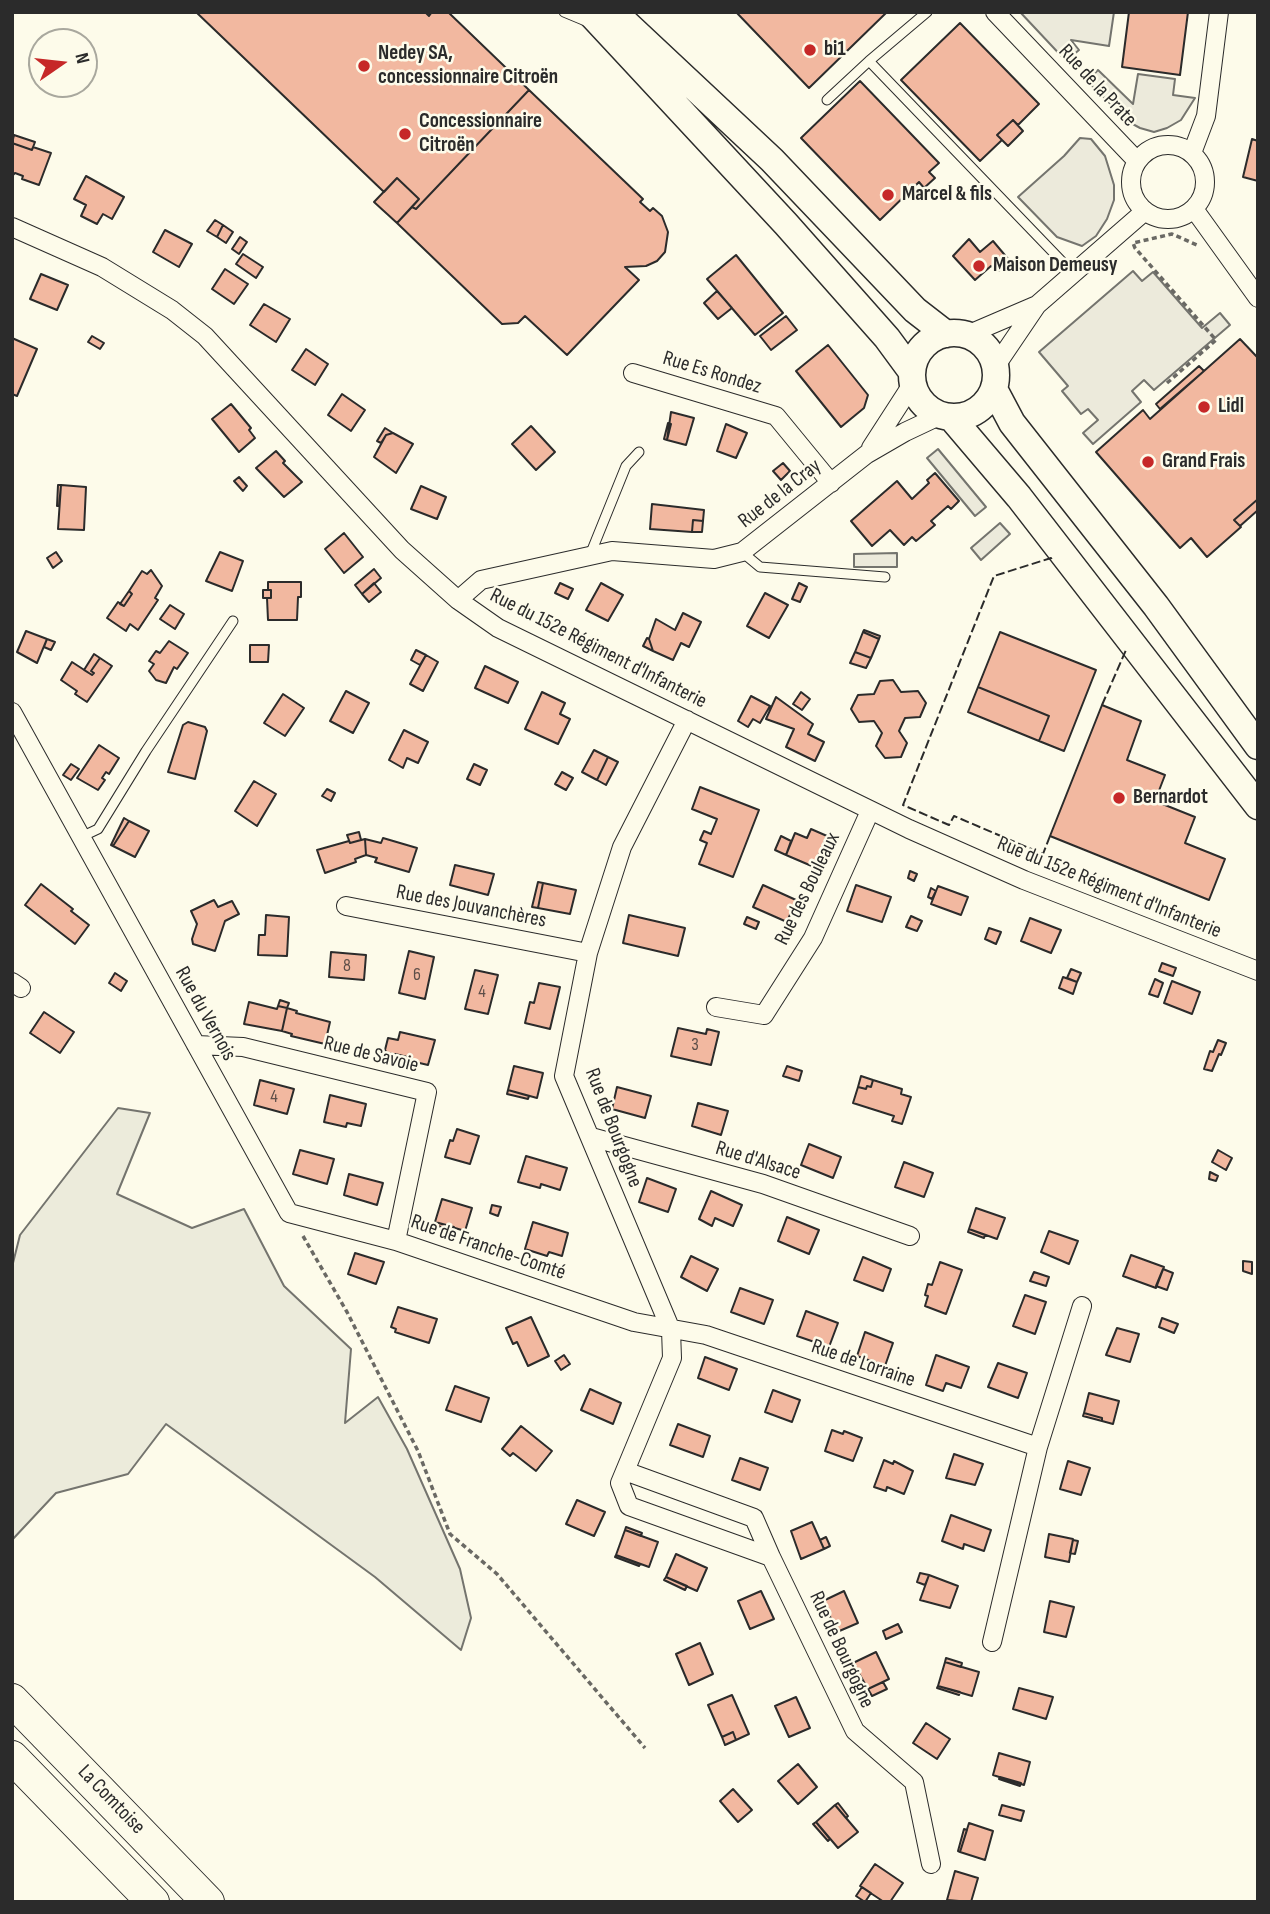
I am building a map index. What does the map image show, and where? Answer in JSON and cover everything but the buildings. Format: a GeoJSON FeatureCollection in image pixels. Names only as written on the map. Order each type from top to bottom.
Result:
{"type":"FeatureCollection","features":[{"type":"Feature","properties":{"kind":"highway","name":"La Comtoise"},"geometry":{"type":"LineString","coordinates":[[12,1700],[208,1902]]}},
{"type":"Feature","properties":{"kind":"highway","name":"La Comtoise"},"geometry":{"type":"LineString","coordinates":[[12,1757],[153,1902]]}},
{"type":"Feature","properties":{"kind":"main road"},"geometry":{"type":"LineString","coordinates":[[589,12],[611,22],[772,160],[915,310],[986,347],[1012,423],[1156,606],[1258,746]]}},
{"type":"Feature","properties":{"kind":"main road"},"geometry":{"type":"LineString","coordinates":[[611,22],[887,338],[913,378],[922,403],[946,416],[1018,497],[1258,806]]}},
{"type":"Feature","properties":{"kind":"main road"},"geometry":{"type":"LineString","coordinates":[[913,378],[919,351],[926,343],[957,334]]}},
{"type":"Feature","properties":{"kind":"main road"},"geometry":{"type":"LineString","coordinates":[[946,416],[973,413],[982,407],[995,378]]}},
{"type":"Feature","properties":{"kind":"street","name":"Rue de la Prate"},"geometry":{"type":"LineString","coordinates":[[995,12],[1137,161]]}},
{"type":"Feature","properties":{"kind":"street"},"geometry":{"type":"LineString","coordinates":[[1192,153],[1206,117],[1219,12]]}},
{"type":"Feature","properties":{"kind":"street"},"geometry":{"type":"LineString","coordinates":[[1169,144],[1192,153],[1200,163],[1205,187],[1194,209],[1175,218],[1165,219],[1145,211],[1138,203],[1130,182],[1137,161],[1145,152],[1169,144]]}},
{"type":"Feature","properties":{"kind":"street"},"geometry":{"type":"LineString","coordinates":[[1194,209],[1258,298]]}},
{"type":"Feature","properties":{"kind":"street"},"geometry":{"type":"LineString","coordinates":[[957,334],[1037,304],[1145,211]]}},
{"type":"Feature","properties":{"kind":"street","name":"Rue du 152e Régiment d'Infanterie"},"geometry":{"type":"LineString","coordinates":[[12,227],[102,267],[172,310],[205,336],[402,550],[458,600],[498,628],[870,811],[1024,880],[1258,971]]}},
{"type":"Feature","properties":{"kind":"street"},"geometry":{"type":"LineString","coordinates":[[995,378],[1037,304]]}},
{"type":"Feature","properties":{"kind":"street","name":"Rue Es Rondez"},"geometry":{"type":"LineString","coordinates":[[634,373],[776,416],[831,483]]}},
{"type":"Feature","properties":{"kind":"street","name":"Rue de la Cray"},"geometry":{"type":"LineString","coordinates":[[867,454],[893,417],[913,378]]}},
{"type":"Feature","properties":{"kind":"street","name":"Rue de la Cray"},"geometry":{"type":"LineString","coordinates":[[458,600],[481,580],[612,551],[714,559],[742,552],[867,454],[905,432],[946,416]]}},
{"type":"Feature","properties":{"kind":"street","name":"Rue du Vernois"},"geometry":{"type":"LineString","coordinates":[[12,712],[289,1213]]}},
{"type":"Feature","properties":{"kind":"street","name":"Rue de Bourgogne"},"geometry":{"type":"LineString","coordinates":[[687,720],[622,847],[588,953],[564,1076],[671,1330],[672,1358],[620,1483],[629,1506],[771,1557]]}},
{"type":"Feature","properties":{"kind":"street","name":"Rue des Bouleaux"},"geometry":{"type":"LineString","coordinates":[[716,1007],[764,1015],[813,939],[870,811]]}},
{"type":"Feature","properties":{"kind":"street","name":"Rue des Jouvanchères"},"geometry":{"type":"LineString","coordinates":[[346,906],[588,953]]}},
{"type":"Feature","properties":{"kind":"street","name":"Rue de Savoie"},"geometry":{"type":"LineString","coordinates":[[196,1045],[243,1047],[427,1093],[396,1241]]}},
{"type":"Feature","properties":{"kind":"street","name":"Rue d'Alsace"},"geometry":{"type":"LineString","coordinates":[[591,1137],[763,1184],[909,1236]]}},
{"type":"Feature","properties":{"kind":"street","name":"Rue de Franche-Comté"},"geometry":{"type":"LineString","coordinates":[[289,1213],[396,1241],[634,1322],[671,1330]]}},
{"type":"Feature","properties":{"kind":"street"},"geometry":{"type":"LineString","coordinates":[[992,1642],[1038,1447],[1082,1306]]}},
{"type":"Feature","properties":{"kind":"street","name":"Rue de Lorraine"},"geometry":{"type":"LineString","coordinates":[[671,1330],[706,1335],[1038,1447]]}},
{"type":"Feature","properties":{"kind":"street","name":"Rue de Bourgogne"},"geometry":{"type":"LineString","coordinates":[[625,1471],[754,1518],[855,1731],[914,1782],[931,1864]]}},
{"type":"Feature","properties":{"kind":"lane"},"geometry":{"type":"LineString","coordinates":[[564,12],[611,22]]}},
{"type":"Feature","properties":{"kind":"lane"},"geometry":{"type":"LineString","coordinates":[[827,100],[927,12]]}},
{"type":"Feature","properties":{"kind":"lane"},"geometry":{"type":"LineString","coordinates":[[869,61],[1074,274]]}},
{"type":"Feature","properties":{"kind":"lane"},"geometry":{"type":"LineString","coordinates":[[590,555],[626,466],[639,452]]}},
{"type":"Feature","properties":{"kind":"lane"},"geometry":{"type":"LineString","coordinates":[[742,552],[760,567],[885,577]]}},
{"type":"Feature","properties":{"kind":"lane"},"geometry":{"type":"LineString","coordinates":[[82,837],[98,828],[233,621]]}},
{"type":"Feature","properties":{"kind":"path"},"geometry":{"type":"LineString","coordinates":[[1135,248],[1216,340],[1167,383]]}},
{"type":"Feature","properties":{"kind":"path"},"geometry":{"type":"LineString","coordinates":[[289,1213],[347,1312],[418,1451],[450,1534],[497,1574],[645,1748]]}},
{"type":"Feature","properties":{"kind":"shaded area"},"geometry":{"type":"Polygon","coordinates":[[[1020,12],[1114,12],[1109,46],[1071,40],[1079,50],[1066,61],[1020,12]]]}},
{"type":"Feature","properties":{"kind":"shaded area"},"geometry":{"type":"Polygon","coordinates":[[[1098,70],[1133,104],[1138,74],[1175,79],[1173,95],[1195,98],[1181,120],[1167,128],[1154,132],[1140,128],[1129,122],[1087,81],[1098,70]]]}},
{"type":"Feature","properties":{"kind":"shaded area"},"geometry":{"type":"Polygon","coordinates":[[[1080,138],[1091,139],[1105,156],[1114,185],[1114,200],[1107,219],[1096,236],[1082,246],[1057,237],[1018,197],[1080,138]]]}},
{"type":"Feature","properties":{"kind":"shaded area"},"geometry":{"type":"Polygon","coordinates":[[[1133,271],[1142,281],[1153,272],[1202,328],[1220,313],[1230,325],[1154,390],[1144,380],[1132,391],[1141,402],[1093,444],[1083,433],[1098,420],[1088,409],[1081,414],[1062,391],[1068,386],[1039,352],[1133,271]]]}},
{"type":"Feature","properties":{"kind":"shaded area"},"geometry":{"type":"Polygon","coordinates":[[[938,449],[986,507],[975,516],[927,458],[938,449]]]}},
{"type":"Feature","properties":{"kind":"shaded area"},"geometry":{"type":"Polygon","coordinates":[[[1000,523],[1010,534],[981,560],[971,548],[1000,523]]]}},
{"type":"Feature","properties":{"kind":"shaded area"},"geometry":{"type":"Polygon","coordinates":[[[897,553],[897,567],[854,567],[854,554],[897,553]]]}},
{"type":"Feature","properties":{"kind":"shaded area"},"geometry":{"type":"Polygon","coordinates":[[[118,1108],[150,1113],[117,1194],[192,1228],[244,1209],[284,1286],[351,1349],[345,1423],[378,1397],[407,1449],[460,1569],[471,1618],[461,1650],[375,1577],[166,1424],[128,1474],[56,1493],[12,1540],[12,1267],[20,1235],[118,1108]]]}},
{"type":"Feature","properties":{"kind":"fence"},"geometry":{"type":"LineString","coordinates":[[1050,836],[1043,854],[954,816],[949,825],[903,805],[994,576],[1051,558],[1053,561]]}},
{"type":"Feature","properties":{"kind":"fence"},"geometry":{"type":"LineString","coordinates":[[1102,705],[1126,650]]}},
{"type":"Feature","properties":{"kind":"place","name":"bi1"},"geometry":{"type":"Point","coordinates":[810,50]}},
{"type":"Feature","properties":{"kind":"place","name":"Nedey SA, concessionnaire Citroën"},"geometry":{"type":"Point","coordinates":[364,66]}},
{"type":"Feature","properties":{"kind":"place","name":"Concessionnaire Citroën"},"geometry":{"type":"Point","coordinates":[405,134]}},
{"type":"Feature","properties":{"kind":"place","name":"Marcel & fils"},"geometry":{"type":"Point","coordinates":[888,195]}},
{"type":"Feature","properties":{"kind":"place","name":"Maison Demeusy"},"geometry":{"type":"Point","coordinates":[979,266]}},
{"type":"Feature","properties":{"kind":"place","name":"Lidl"},"geometry":{"type":"Point","coordinates":[1204,407]}},
{"type":"Feature","properties":{"kind":"place","name":"Grand Frais"},"geometry":{"type":"Point","coordinates":[1148,462]}},
{"type":"Feature","properties":{"kind":"place","name":"Bernardot"},"geometry":{"type":"Point","coordinates":[1119,798]}}]}
